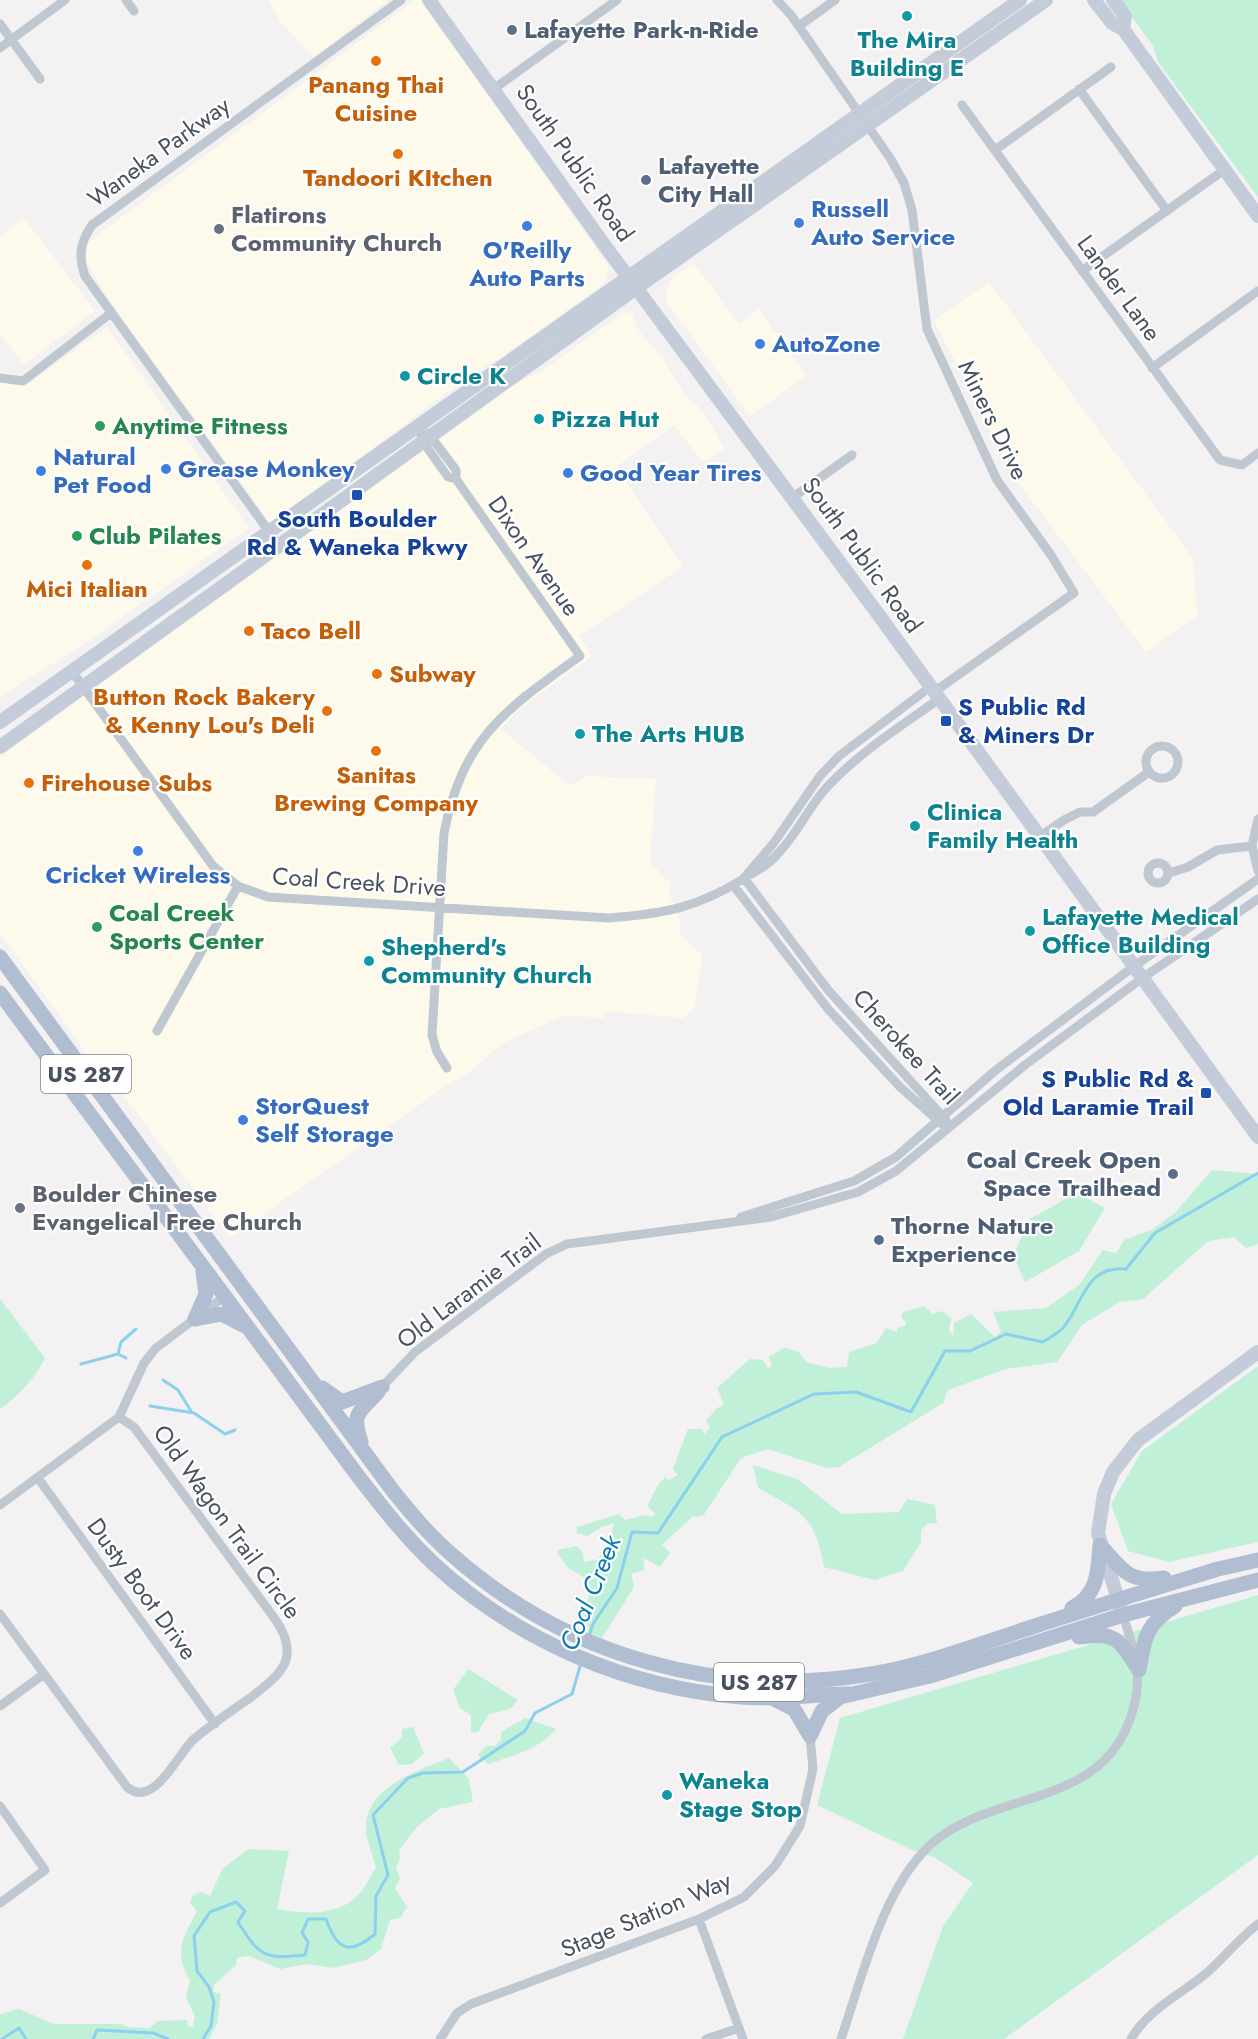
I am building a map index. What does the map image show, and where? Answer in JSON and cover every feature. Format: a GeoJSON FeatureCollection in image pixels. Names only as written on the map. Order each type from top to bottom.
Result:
{"type":"FeatureCollection","features":[{"type":"Feature","properties":{"kind":"main road","name":"South Public Road"},"geometry":{"type":"LineString","coordinates":[[429,0],[495,88],[632,282],[1258,1137]]}},
{"type":"Feature","properties":{"kind":"main road"},"geometry":{"type":"LineString","coordinates":[[0,747],[82,685],[427,438],[859,113],[1020,0]]}},
{"type":"Feature","properties":{"kind":"main road"},"geometry":{"type":"LineString","coordinates":[[0,722],[417,426],[867,126],[1046,0]]}},
{"type":"Feature","properties":{"kind":"main road"},"geometry":{"type":"LineString","coordinates":[[1094,0],[1112,23],[1123,29],[1258,216]]}},
{"type":"Feature","properties":{"kind":"main road"},"geometry":{"type":"LineString","coordinates":[[1113,0],[1125,16],[1123,29]]}},
{"type":"Feature","properties":{"kind":"main road","name":"US 287"},"geometry":{"type":"LineString","coordinates":[[0,957],[393,1491],[450,1554],[497,1591],[551,1624],[615,1653],[646,1664],[707,1677],[760,1682],[808,1682],[884,1671],[1046,1622],[1190,1597],[1258,1580]]}},
{"type":"Feature","properties":{"kind":"main road","name":"US 287"},"geometry":{"type":"LineString","coordinates":[[0,993],[358,1476],[415,1545],[470,1594],[543,1643],[608,1668],[673,1687],[768,1698],[850,1694],[930,1676],[1029,1645],[1218,1569],[1258,1560]]}},
{"type":"Feature","properties":{"kind":"main road"},"geometry":{"type":"LineString","coordinates":[[195,1319],[206,1294],[206,1279],[201,1266]]}},
{"type":"Feature","properties":{"kind":"main road"},"geometry":{"type":"LineString","coordinates":[[225,1296],[237,1298],[259,1310]]}},
{"type":"Feature","properties":{"kind":"main road"},"geometry":{"type":"LineString","coordinates":[[195,1319],[222,1314],[239,1321],[248,1329]]}},
{"type":"Feature","properties":{"kind":"main road"},"geometry":{"type":"LineString","coordinates":[[1046,1622],[1084,1602],[1092,1592],[1097,1581],[1100,1545],[1099,1515],[1104,1494],[1122,1457],[1138,1440],[1258,1352]]}},
{"type":"Feature","properties":{"kind":"main road"},"geometry":{"type":"LineString","coordinates":[[308,1377],[342,1402],[382,1387]]}},
{"type":"Feature","properties":{"kind":"main road"},"geometry":{"type":"LineString","coordinates":[[365,1453],[355,1424],[356,1418],[382,1387]]}},
{"type":"Feature","properties":{"kind":"main road"},"geometry":{"type":"LineString","coordinates":[[1100,1545],[1128,1575],[1145,1580],[1218,1569]]}},
{"type":"Feature","properties":{"kind":"main road"},"geometry":{"type":"LineString","coordinates":[[1100,1545],[1120,1608]]}},
{"type":"Feature","properties":{"kind":"main road"},"geometry":{"type":"LineString","coordinates":[[1139,1670],[1146,1632],[1161,1615],[1190,1597]]}},
{"type":"Feature","properties":{"kind":"main road"},"geometry":{"type":"LineString","coordinates":[[1029,1645],[1102,1633],[1116,1639],[1139,1670]]}},
{"type":"Feature","properties":{"kind":"main road"},"geometry":{"type":"LineString","coordinates":[[810,1736],[822,1711],[840,1697],[850,1694]]}},
{"type":"Feature","properties":{"kind":"main road"},"geometry":{"type":"LineString","coordinates":[[768,1698],[794,1709],[810,1736]]}},
{"type":"Feature","properties":{"kind":"street"},"geometry":{"type":"LineString","coordinates":[[0,48],[65,0]]}},
{"type":"Feature","properties":{"kind":"street"},"geometry":{"type":"LineString","coordinates":[[126,0],[134,11]]}},
{"type":"Feature","properties":{"kind":"street","name":"Waneka Parkway"},"geometry":{"type":"LineString","coordinates":[[278,544],[85,276],[80,262],[82,240],[92,225],[401,0]]}},
{"type":"Feature","properties":{"kind":"street"},"geometry":{"type":"LineString","coordinates":[[495,88],[617,0]]}},
{"type":"Feature","properties":{"kind":"street"},"geometry":{"type":"LineString","coordinates":[[777,0],[799,26],[867,126]]}},
{"type":"Feature","properties":{"kind":"street"},"geometry":{"type":"LineString","coordinates":[[799,26],[823,3],[835,0]]}},
{"type":"Feature","properties":{"kind":"street"},"geometry":{"type":"LineString","coordinates":[[0,24],[40,79]]}},
{"type":"Feature","properties":{"kind":"street"},"geometry":{"type":"LineString","coordinates":[[994,150],[1111,67]]}},
{"type":"Feature","properties":{"kind":"street"},"geometry":{"type":"LineString","coordinates":[[1079,89],[1167,211]]}},
{"type":"Feature","properties":{"kind":"street","name":"Lander Lane"},"geometry":{"type":"LineString","coordinates":[[962,105],[1220,460],[1242,465],[1258,453]]}},
{"type":"Feature","properties":{"kind":"street","name":"Miners Drive"},"geometry":{"type":"LineString","coordinates":[[867,126],[895,166],[904,183],[912,210],[927,329],[997,480],[1051,555],[1074,593],[934,693]]}},
{"type":"Feature","properties":{"kind":"street"},"geometry":{"type":"LineString","coordinates":[[1082,271],[1224,170]]}},
{"type":"Feature","properties":{"kind":"street"},"geometry":{"type":"LineString","coordinates":[[1152,368],[1258,291]]}},
{"type":"Feature","properties":{"kind":"street"},"geometry":{"type":"LineString","coordinates":[[0,378],[23,381],[111,313]]}},
{"type":"Feature","properties":{"kind":"street","name":"Dixon Avenue"},"geometry":{"type":"LineString","coordinates":[[417,426],[427,438],[448,477],[456,479],[580,656],[515,703],[494,722],[473,751],[460,777],[444,833],[439,908]]}},
{"type":"Feature","properties":{"kind":"street"},"geometry":{"type":"LineString","coordinates":[[792,498],[852,455]]}},
{"type":"Feature","properties":{"kind":"street","name":"Coal Creek Drive"},"geometry":{"type":"LineString","coordinates":[[71,670],[213,866],[238,886],[268,897],[609,918],[666,912],[698,904],[734,886],[744,878]]}},
{"type":"Feature","properties":{"kind":"street"},"geometry":{"type":"LineString","coordinates":[[744,878],[759,872],[775,858],[826,788],[934,693]]}},
{"type":"Feature","properties":{"kind":"street"},"geometry":{"type":"LineString","coordinates":[[744,878],[773,844],[820,776],[839,756],[934,693]]}},
{"type":"Feature","properties":{"kind":"street"},"geometry":{"type":"LineString","coordinates":[[1039,837],[1080,812],[1093,812],[1149,772]]}},
{"type":"Feature","properties":{"kind":"street"},"geometry":{"type":"LineString","coordinates":[[1258,819],[1252,846],[1258,871]]}},
{"type":"Feature","properties":{"kind":"street"},"geometry":{"type":"LineString","coordinates":[[1169,873],[1188,867],[1217,850],[1252,846]]}},
{"type":"Feature","properties":{"kind":"street","name":"Cherokee Trail"},"geometry":{"type":"LineString","coordinates":[[744,878],[828,990],[941,1120]]}},
{"type":"Feature","properties":{"kind":"street","name":"Old Laramie Trail"},"geometry":{"type":"LineString","coordinates":[[382,1387],[415,1352],[546,1254],[567,1244],[682,1231],[771,1217],[858,1192],[896,1171],[1137,973],[1258,879]]}},
{"type":"Feature","properties":{"kind":"street"},"geometry":{"type":"LineString","coordinates":[[158,1031],[238,886]]}},
{"type":"Feature","properties":{"kind":"street","name":"Cherokee Trail"},"geometry":{"type":"LineString","coordinates":[[734,886],[828,1009],[949,1127]]}},
{"type":"Feature","properties":{"kind":"street","name":"Old Laramie Trail"},"geometry":{"type":"LineString","coordinates":[[730,1222],[760,1210],[854,1181],[896,1157],[996,1070],[1137,973],[1258,899]]}},
{"type":"Feature","properties":{"kind":"street"},"geometry":{"type":"LineString","coordinates":[[439,908],[432,1035],[437,1052],[447,1068]]}},
{"type":"Feature","properties":{"kind":"street","name":"Old Wagon Trail Circle"},"geometry":{"type":"LineString","coordinates":[[0,1505],[119,1417],[144,1363],[156,1348],[225,1296]]}},
{"type":"Feature","properties":{"kind":"street","name":"Old Wagon Trail Circle"},"geometry":{"type":"LineString","coordinates":[[0,1614],[132,1792],[146,1792],[155,1786],[188,1745],[278,1677],[288,1654],[287,1640],[276,1619],[134,1427],[119,1417]]}},
{"type":"Feature","properties":{"kind":"street","name":"Dusty Boot Drive"},"geometry":{"type":"LineString","coordinates":[[38,1478],[215,1724]]}},
{"type":"Feature","properties":{"kind":"street"},"geometry":{"type":"LineString","coordinates":[[841,2039],[892,1897],[914,1862],[931,1845],[975,1816],[1065,1787],[1096,1770],[1121,1741],[1134,1713],[1139,1690],[1139,1670],[1120,1608]]}},
{"type":"Feature","properties":{"kind":"street"},"geometry":{"type":"LineString","coordinates":[[0,1706],[44,1674]]}},
{"type":"Feature","properties":{"kind":"street","name":"Stage Station Way"},"geometry":{"type":"LineString","coordinates":[[440,2039],[456,2013],[471,2004],[699,1919],[744,1897],[775,1866],[794,1834],[809,1795],[813,1769],[810,1736]]}},
{"type":"Feature","properties":{"kind":"street"},"geometry":{"type":"LineString","coordinates":[[0,1806],[45,1870],[0,1903]]}},
{"type":"Feature","properties":{"kind":"street"},"geometry":{"type":"LineString","coordinates":[[699,1919],[743,2039]]}},
{"type":"Feature","properties":{"kind":"street"},"geometry":{"type":"LineString","coordinates":[[1131,2039],[1148,2017],[1211,1970],[1239,1938],[1258,1924]]}},
{"type":"Feature","properties":{"kind":"street"},"geometry":{"type":"LineString","coordinates":[[706,2039],[739,2028]]}},
{"type":"Feature","properties":{"kind":"shaded area"},"geometry":{"type":"Polygon","coordinates":[[[268,0],[388,0],[313,57],[280,21],[268,0]]]}},
{"type":"Feature","properties":{"kind":"shaded area"},"geometry":{"type":"Polygon","coordinates":[[[415,0],[421,0],[609,267],[607,277],[602,285],[503,356],[472,374],[271,524],[107,297],[86,261],[88,242],[415,0]]]}},
{"type":"Feature","properties":{"kind":"shaded area"},"geometry":{"type":"Polygon","coordinates":[[[24,218],[95,311],[23,365],[0,333],[0,236],[24,218]]]}},
{"type":"Feature","properties":{"kind":"shaded area"},"geometry":{"type":"Polygon","coordinates":[[[694,263],[739,324],[759,309],[806,376],[750,416],[666,301],[668,286],[674,276],[694,263]]]}},
{"type":"Feature","properties":{"kind":"shaded area"},"geometry":{"type":"Polygon","coordinates":[[[989,282],[1193,558],[1197,616],[1146,652],[1015,478],[934,320],[989,282]]]}},
{"type":"Feature","properties":{"kind":"shaded area"},"geometry":{"type":"Polygon","coordinates":[[[631,312],[639,331],[662,357],[685,395],[702,410],[725,449],[702,462],[674,425],[616,467],[683,566],[579,636],[592,656],[518,710],[501,729],[570,786],[586,776],[656,779],[650,862],[671,884],[669,894],[680,920],[679,932],[702,955],[695,1007],[683,1018],[605,1011],[604,1018],[565,1015],[503,1043],[467,1074],[447,1085],[230,1238],[128,1101],[100,1072],[0,933],[0,757],[515,383],[541,372],[621,314],[631,312]]]}},
{"type":"Feature","properties":{"kind":"shaded area"},"geometry":{"type":"Polygon","coordinates":[[[107,327],[249,528],[82,645],[0,697],[0,383],[30,383],[107,327]]]}},
{"type":"Feature","properties":{"kind":"green space"},"geometry":{"type":"Polygon","coordinates":[[[1120,0],[1258,0],[1258,197],[1158,62],[1153,46],[1120,0]]]}},
{"type":"Feature","properties":{"kind":"green space"},"geometry":{"type":"Polygon","coordinates":[[[1212,1170],[1258,1174],[1258,1244],[1246,1248],[1234,1237],[1208,1241],[1143,1299],[1120,1302],[1082,1325],[1057,1362],[1006,1369],[948,1390],[943,1403],[839,1467],[826,1468],[768,1449],[741,1458],[703,1516],[692,1517],[662,1545],[670,1553],[660,1567],[644,1558],[644,1570],[631,1574],[634,1587],[602,1638],[588,1632],[587,1621],[581,1614],[581,1604],[589,1600],[587,1579],[568,1568],[557,1553],[558,1550],[577,1546],[583,1553],[584,1562],[597,1560],[608,1545],[614,1523],[587,1536],[577,1533],[577,1527],[619,1514],[625,1520],[645,1515],[653,1517],[655,1513],[647,1506],[665,1477],[669,1480],[678,1475],[673,1469],[688,1429],[701,1429],[705,1434],[710,1427],[706,1421],[716,1409],[724,1404],[717,1388],[750,1359],[763,1360],[768,1368],[772,1366],[769,1356],[785,1348],[799,1352],[806,1362],[829,1368],[847,1367],[849,1352],[877,1343],[886,1328],[897,1332],[898,1327],[905,1326],[906,1322],[901,1317],[903,1312],[925,1306],[932,1314],[942,1311],[951,1318],[949,1330],[953,1336],[954,1323],[971,1314],[995,1337],[1001,1331],[993,1312],[1046,1308],[1079,1285],[1103,1250],[1116,1253],[1124,1240],[1153,1229],[1176,1212],[1212,1170]]]}},
{"type":"Feature","properties":{"kind":"green space"},"geometry":{"type":"Polygon","coordinates":[[[1076,1193],[1105,1208],[1079,1251],[1025,1282],[1013,1255],[1030,1219],[1076,1193]]]}},
{"type":"Feature","properties":{"kind":"green space"},"geometry":{"type":"Polygon","coordinates":[[[0,1299],[45,1358],[26,1386],[0,1409],[0,1299]]]}},
{"type":"Feature","properties":{"kind":"green space"},"geometry":{"type":"Polygon","coordinates":[[[1258,1366],[1258,1542],[1169,1562],[1128,1551],[1111,1504],[1142,1451],[1258,1366]]]}},
{"type":"Feature","properties":{"kind":"green space"},"geometry":{"type":"Polygon","coordinates":[[[753,1465],[797,1479],[842,1514],[899,1512],[907,1499],[935,1505],[937,1524],[928,1523],[921,1530],[921,1542],[903,1571],[875,1580],[824,1567],[816,1536],[810,1525],[795,1510],[758,1488],[753,1465]]]}},
{"type":"Feature","properties":{"kind":"green space"},"geometry":{"type":"Polygon","coordinates":[[[1258,1595],[1258,1855],[1004,2039],[903,2039],[943,1926],[973,1883],[934,1857],[912,1850],[817,1805],[840,1718],[1258,1595]]]}},
{"type":"Feature","properties":{"kind":"green space"},"geometry":{"type":"Polygon","coordinates":[[[468,1669],[518,1700],[510,1709],[489,1714],[478,1732],[471,1732],[471,1715],[460,1708],[453,1690],[468,1669]]]}},
{"type":"Feature","properties":{"kind":"green space"},"geometry":{"type":"Polygon","coordinates":[[[525,1718],[556,1729],[534,1747],[488,1764],[478,1755],[486,1746],[495,1746],[501,1740],[501,1732],[525,1718]]]}},
{"type":"Feature","properties":{"kind":"green space"},"geometry":{"type":"Polygon","coordinates":[[[413,1727],[424,1753],[412,1764],[399,1765],[390,1748],[402,1738],[402,1729],[413,1727]]]}},
{"type":"Feature","properties":{"kind":"green space"},"geometry":{"type":"Polygon","coordinates":[[[449,1758],[469,1779],[473,1802],[439,1809],[417,1827],[399,1850],[400,1859],[396,1868],[400,1878],[395,1888],[407,1907],[400,1918],[390,1920],[381,1949],[366,1960],[334,1968],[306,1964],[280,1969],[249,1956],[237,1958],[236,1965],[214,1985],[213,1992],[221,1994],[217,2024],[209,2039],[0,2039],[0,2014],[19,2009],[54,2024],[121,2024],[127,2027],[150,2028],[157,2021],[187,2020],[188,2027],[193,2026],[195,2016],[186,1998],[190,1980],[181,1953],[184,1937],[197,1911],[190,1903],[192,1896],[201,1892],[210,1896],[223,1868],[249,1849],[289,1851],[277,1909],[322,1912],[343,1906],[361,1892],[376,1867],[366,1831],[369,1812],[375,1800],[397,1781],[449,1758]]]}},
{"type":"Feature","properties":{"kind":"waterway","name":"Coal Creek"},"geometry":{"type":"LineString","coordinates":[[589,1636],[593,1624],[617,1588],[632,1532],[658,1533],[722,1437],[814,1394],[856,1392],[911,1412],[945,1351],[970,1351],[1006,1334],[1043,1342],[1063,1328],[1087,1288],[1101,1273],[1126,1269],[1155,1233],[1258,1173]]}},
{"type":"Feature","properties":{"kind":"waterway"},"geometry":{"type":"LineString","coordinates":[[118,1354],[121,1342],[136,1329]]}},
{"type":"Feature","properties":{"kind":"waterway"},"geometry":{"type":"LineString","coordinates":[[81,1364],[118,1354],[126,1358]]}},
{"type":"Feature","properties":{"kind":"waterway"},"geometry":{"type":"LineString","coordinates":[[163,1380],[178,1390],[191,1411]]}},
{"type":"Feature","properties":{"kind":"waterway"},"geometry":{"type":"LineString","coordinates":[[150,1406],[194,1413],[225,1434],[235,1430]]}},
{"type":"Feature","properties":{"kind":"waterway","name":"Coal Creek"},"geometry":{"type":"LineString","coordinates":[[203,2039],[211,2026],[214,2002],[209,1987],[197,1971],[194,1936],[210,1912],[236,1902],[245,1911],[238,1922],[258,1949],[272,1956],[305,1955],[308,1942],[302,1933],[308,1919],[326,1919],[335,1938],[345,1946],[351,1947],[366,1941],[375,1934],[376,1896],[388,1875],[373,1815],[408,1778],[423,1773],[463,1772],[525,1731],[535,1713],[572,1694],[581,1663]]}},
{"type":"Feature","properties":{"kind":"waterway","name":"Coal Creek"},"geometry":{"type":"LineString","coordinates":[[2,2039],[19,2028],[26,2039]]}},
{"type":"Feature","properties":{"kind":"waterway","name":"Coal Creek"},"geometry":{"type":"LineString","coordinates":[[93,2039],[97,2030],[153,2033],[168,2039]]}},
{"type":"Feature","properties":{"kind":"place","name":"The Mira Building E"},"geometry":{"type":"Point","coordinates":[907,16]}},
{"type":"Feature","properties":{"kind":"place","name":"Lafayette Park-n-Ride"},"geometry":{"type":"Point","coordinates":[512,30]}},
{"type":"Feature","properties":{"kind":"place","name":"Panang Thai Cuisine"},"geometry":{"type":"Point","coordinates":[376,61]}},
{"type":"Feature","properties":{"kind":"place","name":"Tandoori KItchen"},"geometry":{"type":"Point","coordinates":[398,154]}},
{"type":"Feature","properties":{"kind":"place","name":"Lafayette City Hall"},"geometry":{"type":"Point","coordinates":[646,180]}},
{"type":"Feature","properties":{"kind":"place","name":"Russell Auto Service"},"geometry":{"type":"Point","coordinates":[799,223]}},
{"type":"Feature","properties":{"kind":"place","name":"O'Reilly Auto Parts"},"geometry":{"type":"Point","coordinates":[527,226]}},
{"type":"Feature","properties":{"kind":"place","name":"Flatirons Community Church"},"geometry":{"type":"Point","coordinates":[219,229]}},
{"type":"Feature","properties":{"kind":"place","name":"AutoZone"},"geometry":{"type":"Point","coordinates":[760,344]}},
{"type":"Feature","properties":{"kind":"place","name":"Circle K"},"geometry":{"type":"Point","coordinates":[405,376]}},
{"type":"Feature","properties":{"kind":"place","name":"Pizza Hut"},"geometry":{"type":"Point","coordinates":[539,419]}},
{"type":"Feature","properties":{"kind":"place","name":"Anytime Fitness"},"geometry":{"type":"Point","coordinates":[100,426]}},
{"type":"Feature","properties":{"kind":"place","name":"Grease Monkey"},"geometry":{"type":"Point","coordinates":[166,469]}},
{"type":"Feature","properties":{"kind":"place","name":"Natural Pet Food"},"geometry":{"type":"Point","coordinates":[41,471]}},
{"type":"Feature","properties":{"kind":"place","name":"Good Year Tires"},"geometry":{"type":"Point","coordinates":[568,473]}},
{"type":"Feature","properties":{"kind":"place","name":"South Boulder Rd & Waneka Pkwy"},"geometry":{"type":"Point","coordinates":[357,495]}},
{"type":"Feature","properties":{"kind":"place","name":"Club Pilates"},"geometry":{"type":"Point","coordinates":[77,536]}},
{"type":"Feature","properties":{"kind":"place","name":"Mici Italian"},"geometry":{"type":"Point","coordinates":[87,565]}},
{"type":"Feature","properties":{"kind":"place","name":"Taco Bell"},"geometry":{"type":"Point","coordinates":[249,631]}},
{"type":"Feature","properties":{"kind":"place","name":"Subway"},"geometry":{"type":"Point","coordinates":[377,674]}},
{"type":"Feature","properties":{"kind":"place","name":"Button Rock Bakery & Kenny Lou's Deli"},"geometry":{"type":"Point","coordinates":[327,711]}},
{"type":"Feature","properties":{"kind":"place","name":"S Public Rd & Miners Dr"},"geometry":{"type":"Point","coordinates":[946,721]}},
{"type":"Feature","properties":{"kind":"place","name":"The Arts HUB"},"geometry":{"type":"Point","coordinates":[580,734]}},
{"type":"Feature","properties":{"kind":"place","name":"Sanitas Brewing Company"},"geometry":{"type":"Point","coordinates":[376,751]}},
{"type":"Feature","properties":{"kind":"place","name":"Firehouse Subs"},"geometry":{"type":"Point","coordinates":[29,783]}},
{"type":"Feature","properties":{"kind":"place","name":"Clinica Family Health"},"geometry":{"type":"Point","coordinates":[915,826]}},
{"type":"Feature","properties":{"kind":"place","name":"Cricket Wireless"},"geometry":{"type":"Point","coordinates":[138,851]}},
{"type":"Feature","properties":{"kind":"place","name":"Coal Creek Sports Center"},"geometry":{"type":"Point","coordinates":[97,927]}},
{"type":"Feature","properties":{"kind":"place","name":"Lafayette Medical Office Building"},"geometry":{"type":"Point","coordinates":[1030,931]}},
{"type":"Feature","properties":{"kind":"place","name":"Shepherd's Community Church"},"geometry":{"type":"Point","coordinates":[369,961]}},
{"type":"Feature","properties":{"kind":"place","name":"S Public Rd & Old Laramie Trail"},"geometry":{"type":"Point","coordinates":[1206,1093]}},
{"type":"Feature","properties":{"kind":"place","name":"StorQuest Self Storage"},"geometry":{"type":"Point","coordinates":[243,1120]}},
{"type":"Feature","properties":{"kind":"place","name":"Coal Creek Open Space Trailhead"},"geometry":{"type":"Point","coordinates":[1173,1174]}},
{"type":"Feature","properties":{"kind":"place","name":"Boulder Chinese Evangelical Free Church"},"geometry":{"type":"Point","coordinates":[20,1208]}},
{"type":"Feature","properties":{"kind":"place","name":"Thorne Nature Experience"},"geometry":{"type":"Point","coordinates":[879,1240]}},
{"type":"Feature","properties":{"kind":"place","name":"Waneka Stage Stop"},"geometry":{"type":"Point","coordinates":[667,1795]}}]}
